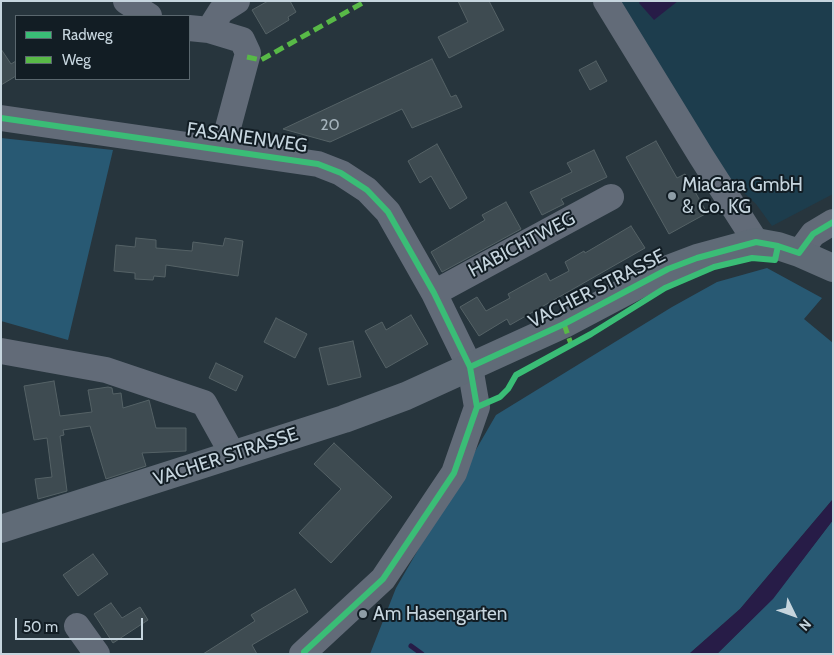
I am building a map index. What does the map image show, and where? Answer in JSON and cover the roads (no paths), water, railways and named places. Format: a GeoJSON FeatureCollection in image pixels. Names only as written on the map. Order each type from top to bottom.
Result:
{"type":"FeatureCollection","features":[{"type":"Feature","properties":{"kind":"main road","name":"VACHER STRASSE"},"geometry":{"type":"LineString","coordinates":[[1,529],[233,455],[406,396],[564,324],[668,269],[697,258],[756,242],[778,246],[799,253],[833,268]]}},
{"type":"Feature","properties":{"kind":"street"},"geometry":{"type":"LineString","coordinates":[[126,1],[147,15]]}},
{"type":"Feature","properties":{"kind":"street"},"geometry":{"type":"LineString","coordinates":[[199,29],[237,1]]}},
{"type":"Feature","properties":{"kind":"street"},"geometry":{"type":"LineString","coordinates":[[606,1],[756,242]]}},
{"type":"Feature","properties":{"kind":"street"},"geometry":{"type":"LineString","coordinates":[[199,29],[242,40],[248,53],[222,150]]}},
{"type":"Feature","properties":{"kind":"street","name":"FASANENWEG"},"geometry":{"type":"LineString","coordinates":[[1,118],[318,164],[341,173],[367,190],[388,212],[434,294],[470,368]]}},
{"type":"Feature","properties":{"kind":"street","name":"HABICHTWEG"},"geometry":{"type":"LineString","coordinates":[[434,294],[611,197]]}},
{"type":"Feature","properties":{"kind":"street"},"geometry":{"type":"LineString","coordinates":[[799,253],[813,234],[833,222]]}},
{"type":"Feature","properties":{"kind":"street"},"geometry":{"type":"LineString","coordinates":[[1,351],[106,370],[204,403],[233,455]]}},
{"type":"Feature","properties":{"kind":"street"},"geometry":{"type":"LineString","coordinates":[[304,653],[383,579],[454,472],[477,407],[470,368]]}},
{"type":"Feature","properties":{"kind":"street"},"geometry":{"type":"LineString","coordinates":[[77,626],[97,654]]}},
{"type":"Feature","properties":{"kind":"waterway"},"geometry":{"type":"LineString","coordinates":[[411,646],[422,654]]}},
{"type":"Feature","properties":{"kind":"place","name":"MiaCara GmbH & Co. KG"},"geometry":{"type":"Point","coordinates":[672,196]}},
{"type":"Feature","properties":{"kind":"place","name":"Am Hasengarten"},"geometry":{"type":"Point","coordinates":[363,614]}}]}
